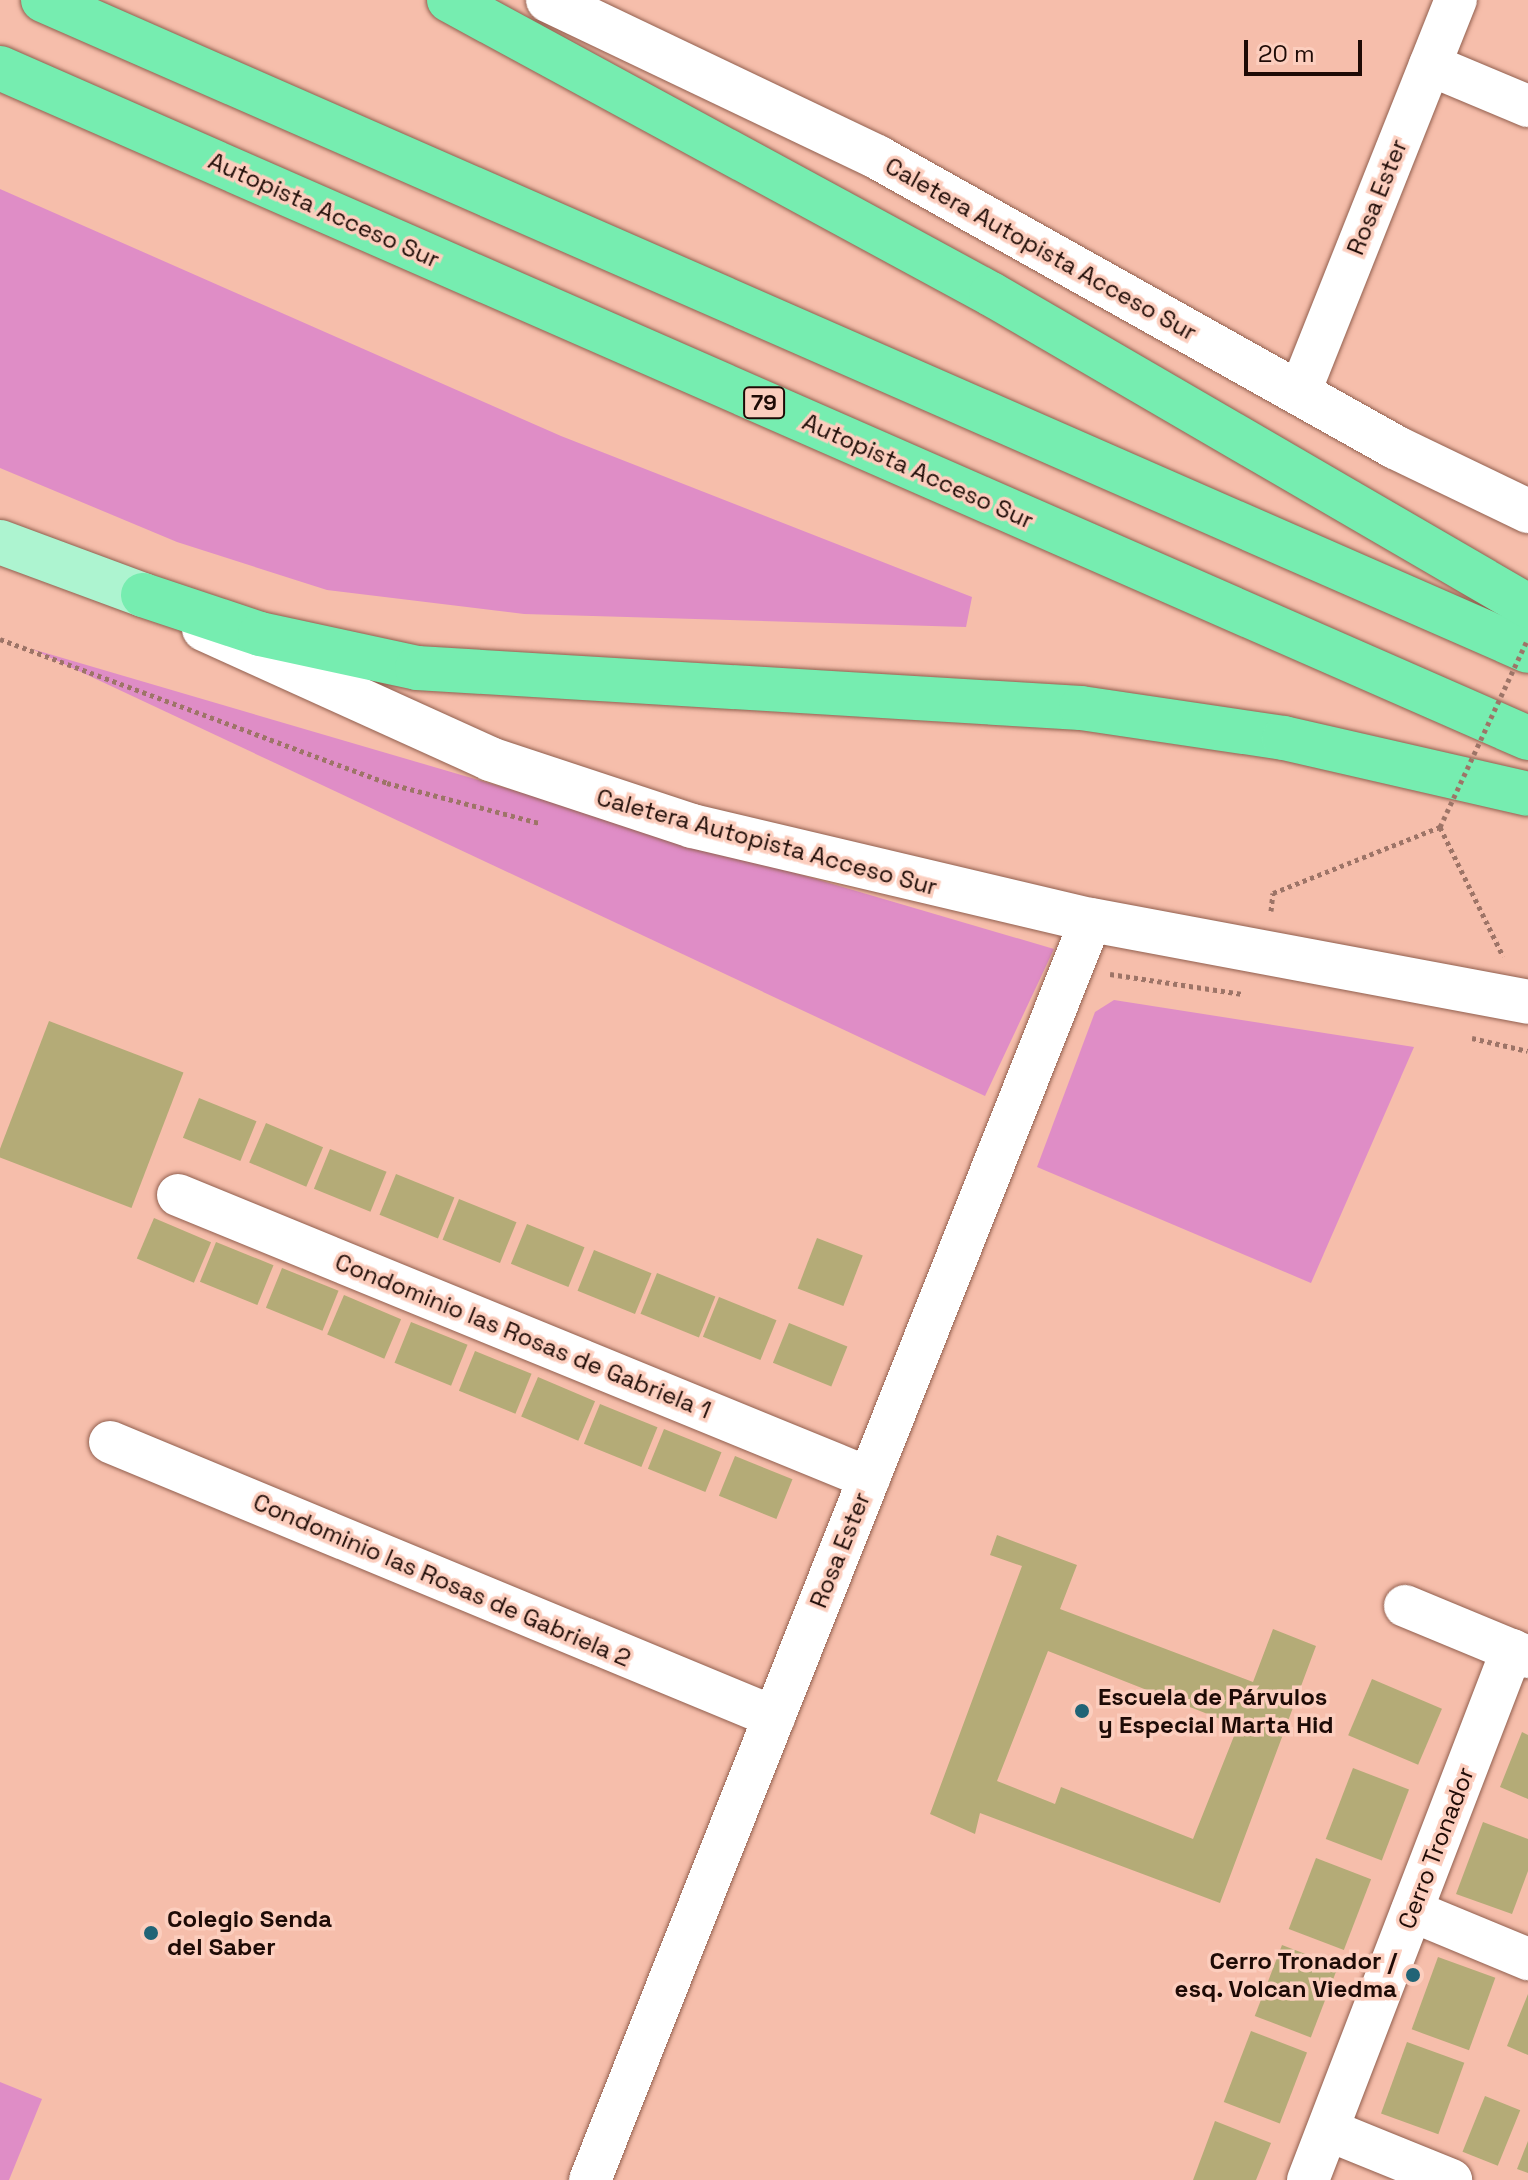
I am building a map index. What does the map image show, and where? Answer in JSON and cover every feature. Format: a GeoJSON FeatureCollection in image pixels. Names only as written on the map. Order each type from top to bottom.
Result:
{"type":"FeatureCollection","features":[{"type":"Feature","properties":{"kind":"highway"},"geometry":{"type":"LineString","coordinates":[[43,0],[1528,651]]}},
{"type":"Feature","properties":{"kind":"highway"},"geometry":{"type":"LineString","coordinates":[[449,0],[991,294],[1528,606]]}},
{"type":"Feature","properties":{"kind":"highway","name":"Autopista Acceso Sur"},"geometry":{"type":"LineString","coordinates":[[0,68],[1528,738]]}},
{"type":"Feature","properties":{"kind":"highway"},"geometry":{"type":"LineString","coordinates":[[143,595],[274,637],[417,668],[1081,708],[1284,738],[1528,794]]}},
{"type":"Feature","properties":{"kind":"main road","name":"Caletera Autopista Acceso Sur"},"geometry":{"type":"LineString","coordinates":[[548,0],[877,157],[1299,394],[1528,511]]}},
{"type":"Feature","properties":{"kind":"main road","name":"Caletera Autopista Acceso Sur"},"geometry":{"type":"LineString","coordinates":[[0,542],[143,595],[391,719],[591,796],[801,855],[1091,920],[1528,1002]]}},
{"type":"Feature","properties":{"kind":"street","name":"Rosa Ester"},"geometry":{"type":"LineString","coordinates":[[1299,394],[1456,0]]}},
{"type":"Feature","properties":{"kind":"street"},"geometry":{"type":"LineString","coordinates":[[1430,65],[1528,106]]}},
{"type":"Feature","properties":{"kind":"street","name":"Rosa Ester"},"geometry":{"type":"LineString","coordinates":[[590,2180],[1091,920]]}},
{"type":"Feature","properties":{"kind":"street","name":"Condominio las Rosas de Gabriela 1"},"geometry":{"type":"LineString","coordinates":[[178,1195],[869,1478]]}},
{"type":"Feature","properties":{"kind":"street","name":"Condominio las Rosas de Gabriela 2"},"geometry":{"type":"LineString","coordinates":[[110,1442],[774,1717]]}},
{"type":"Feature","properties":{"kind":"street"},"geometry":{"type":"LineString","coordinates":[[1405,1606],[1520,1654]]}},
{"type":"Feature","properties":{"kind":"street","name":"Cerro Tronador"},"geometry":{"type":"LineString","coordinates":[[1308,2180],[1412,1911],[1520,1654]]}},
{"type":"Feature","properties":{"kind":"street"},"geometry":{"type":"LineString","coordinates":[[1412,1911],[1528,1959]]}},
{"type":"Feature","properties":{"kind":"street"},"geometry":{"type":"LineString","coordinates":[[1328,2130],[1451,2180]]}},
{"type":"Feature","properties":{"kind":"path"},"geometry":{"type":"LineString","coordinates":[[1273,893],[1440,827],[1528,638]]}},
{"type":"Feature","properties":{"kind":"path"},"geometry":{"type":"LineString","coordinates":[[1440,827],[1506,963]]}},
{"type":"Feature","properties":{"kind":"shaded area"},"geometry":{"type":"Polygon","coordinates":[[[0,189],[561,436],[972,597],[966,627],[524,614],[327,590],[177,542],[0,468],[0,189]]]}},
{"type":"Feature","properties":{"kind":"shaded area"},"geometry":{"type":"Polygon","coordinates":[[[32,649],[1054,949],[985,1096],[32,649]]]}},
{"type":"Feature","properties":{"kind":"shaded area"},"geometry":{"type":"Polygon","coordinates":[[[1114,1000],[1414,1047],[1311,1283],[1037,1167],[1095,1012],[1114,1000]]]}},
{"type":"Feature","properties":{"kind":"shaded area"},"geometry":{"type":"Polygon","coordinates":[[[0,2082],[42,2099],[9,2180],[0,2180],[0,2082]]]}},
{"type":"Feature","properties":{"kind":"building"},"geometry":{"type":"Polygon","coordinates":[[[49,1021],[183,1073],[131,1208],[0,1158],[0,1149],[49,1021]]]}},
{"type":"Feature","properties":{"kind":"building"},"geometry":{"type":"Polygon","coordinates":[[[199,1098],[256,1121],[240,1161],[183,1138],[199,1098]]]}},
{"type":"Feature","properties":{"kind":"building"},"geometry":{"type":"Polygon","coordinates":[[[266,1123],[323,1147],[306,1187],[249,1163],[266,1123]]]}},
{"type":"Feature","properties":{"kind":"building"},"geometry":{"type":"Polygon","coordinates":[[[330,1149],[387,1172],[370,1212],[314,1189],[330,1149]]]}},
{"type":"Feature","properties":{"kind":"building"},"geometry":{"type":"Polygon","coordinates":[[[396,1174],[454,1198],[438,1238],[380,1215],[396,1174]]]}},
{"type":"Feature","properties":{"kind":"building"},"geometry":{"type":"Polygon","coordinates":[[[459,1199],[516,1222],[500,1263],[443,1240],[459,1199]]]}},
{"type":"Feature","properties":{"kind":"building"},"geometry":{"type":"Polygon","coordinates":[[[154,1218],[211,1242],[194,1283],[137,1259],[154,1218]]]}},
{"type":"Feature","properties":{"kind":"building"},"geometry":{"type":"Polygon","coordinates":[[[527,1224],[584,1247],[568,1287],[511,1264],[527,1224]]]}},
{"type":"Feature","properties":{"kind":"building"},"geometry":{"type":"Polygon","coordinates":[[[817,1238],[863,1256],[843,1306],[798,1288],[817,1238]]]}},
{"type":"Feature","properties":{"kind":"building"},"geometry":{"type":"Polygon","coordinates":[[[216,1242],[273,1265],[257,1305],[200,1282],[216,1242]]]}},
{"type":"Feature","properties":{"kind":"building"},"geometry":{"type":"Polygon","coordinates":[[[594,1250],[651,1273],[635,1314],[578,1291],[594,1250]]]}},
{"type":"Feature","properties":{"kind":"building"},"geometry":{"type":"Polygon","coordinates":[[[282,1268],[339,1291],[322,1331],[266,1308],[282,1268]]]}},
{"type":"Feature","properties":{"kind":"building"},"geometry":{"type":"Polygon","coordinates":[[[657,1273],[715,1297],[699,1337],[641,1314],[657,1273]]]}},
{"type":"Feature","properties":{"kind":"building"},"geometry":{"type":"Polygon","coordinates":[[[344,1295],[401,1319],[384,1359],[327,1335],[344,1295]]]}},
{"type":"Feature","properties":{"kind":"building"},"geometry":{"type":"Polygon","coordinates":[[[719,1297],[776,1320],[760,1360],[703,1337],[719,1297]]]}},
{"type":"Feature","properties":{"kind":"building"},"geometry":{"type":"Polygon","coordinates":[[[411,1322],[468,1345],[451,1386],[395,1363],[411,1322]]]}},
{"type":"Feature","properties":{"kind":"building"},"geometry":{"type":"Polygon","coordinates":[[[789,1323],[847,1347],[831,1386],[773,1363],[789,1323]]]}},
{"type":"Feature","properties":{"kind":"building"},"geometry":{"type":"Polygon","coordinates":[[[475,1351],[532,1374],[515,1414],[459,1391],[475,1351]]]}},
{"type":"Feature","properties":{"kind":"building"},"geometry":{"type":"Polygon","coordinates":[[[538,1377],[595,1401],[578,1441],[521,1417],[538,1377]]]}},
{"type":"Feature","properties":{"kind":"building"},"geometry":{"type":"Polygon","coordinates":[[[600,1404],[657,1427],[641,1467],[584,1444],[600,1404]]]}},
{"type":"Feature","properties":{"kind":"building"},"geometry":{"type":"Polygon","coordinates":[[[664,1429],[721,1452],[705,1492],[648,1469],[664,1429]]]}},
{"type":"Feature","properties":{"kind":"building"},"geometry":{"type":"Polygon","coordinates":[[[735,1456],[792,1479],[776,1519],[719,1496],[735,1456]]]}},
{"type":"Feature","properties":{"kind":"building"},"geometry":{"type":"Polygon","coordinates":[[[997,1535],[1077,1565],[1060,1609],[1253,1682],[1273,1629],[1316,1646],[1220,1903],[980,1813],[975,1834],[930,1814],[1022,1566],[990,1555],[997,1535]],[[1048,1651],[997,1781],[1055,1804],[1061,1787],[1193,1839],[1238,1726],[1048,1651]]]}},
{"type":"Feature","properties":{"kind":"building"},"geometry":{"type":"Polygon","coordinates":[[[1372,1679],[1442,1709],[1418,1765],[1348,1735],[1372,1679]]]}},
{"type":"Feature","properties":{"kind":"building"},"geometry":{"type":"Polygon","coordinates":[[[1522,1732],[1528,1735],[1528,1799],[1500,1787],[1522,1732]]]}},
{"type":"Feature","properties":{"kind":"building"},"geometry":{"type":"Polygon","coordinates":[[[1353,1768],[1409,1790],[1382,1860],[1326,1839],[1353,1768]]]}},
{"type":"Feature","properties":{"kind":"building"},"geometry":{"type":"Polygon","coordinates":[[[1483,1822],[1528,1839],[1528,1871],[1512,1914],[1456,1894],[1483,1822]]]}},
{"type":"Feature","properties":{"kind":"building"},"geometry":{"type":"Polygon","coordinates":[[[1316,1858],[1371,1879],[1344,1950],[1289,1929],[1316,1858]]]}},
{"type":"Feature","properties":{"kind":"building"},"geometry":{"type":"Polygon","coordinates":[[[1282,1945],[1338,1967],[1311,2037],[1255,2016],[1282,1945]]]}},
{"type":"Feature","properties":{"kind":"building"},"geometry":{"type":"Polygon","coordinates":[[[1438,1957],[1495,1978],[1469,2050],[1412,2029],[1438,1957]]]}},
{"type":"Feature","properties":{"kind":"building"},"geometry":{"type":"Polygon","coordinates":[[[1528,1994],[1528,2055],[1507,2046],[1528,1994]]]}},
{"type":"Feature","properties":{"kind":"building"},"geometry":{"type":"Polygon","coordinates":[[[1251,2031],[1307,2053],[1280,2123],[1224,2102],[1251,2031]]]}},
{"type":"Feature","properties":{"kind":"building"},"geometry":{"type":"Polygon","coordinates":[[[1407,2042],[1464,2063],[1438,2134],[1381,2113],[1407,2042]]]}},
{"type":"Feature","properties":{"kind":"building"},"geometry":{"type":"Polygon","coordinates":[[[1485,2096],[1520,2110],[1498,2166],[1463,2152],[1485,2096]]]}},
{"type":"Feature","properties":{"kind":"building"},"geometry":{"type":"Polygon","coordinates":[[[1215,2121],[1271,2143],[1256,2180],[1193,2180],[1215,2121]]]}},
{"type":"Feature","properties":{"kind":"building"},"geometry":{"type":"Polygon","coordinates":[[[1528,2141],[1528,2173],[1517,2169],[1528,2141]]]}},
{"type":"Feature","properties":{"kind":"place","name":"Escuela de Párvulos y Especial Marta Hid"},"geometry":{"type":"Point","coordinates":[1082,1711]}},
{"type":"Feature","properties":{"kind":"place","name":"Colegio Senda del Saber"},"geometry":{"type":"Point","coordinates":[151,1933]}},
{"type":"Feature","properties":{"kind":"place","name":"Cerro Tronador / esq. Volcan Viedma"},"geometry":{"type":"Point","coordinates":[1413,1975]}}]}
